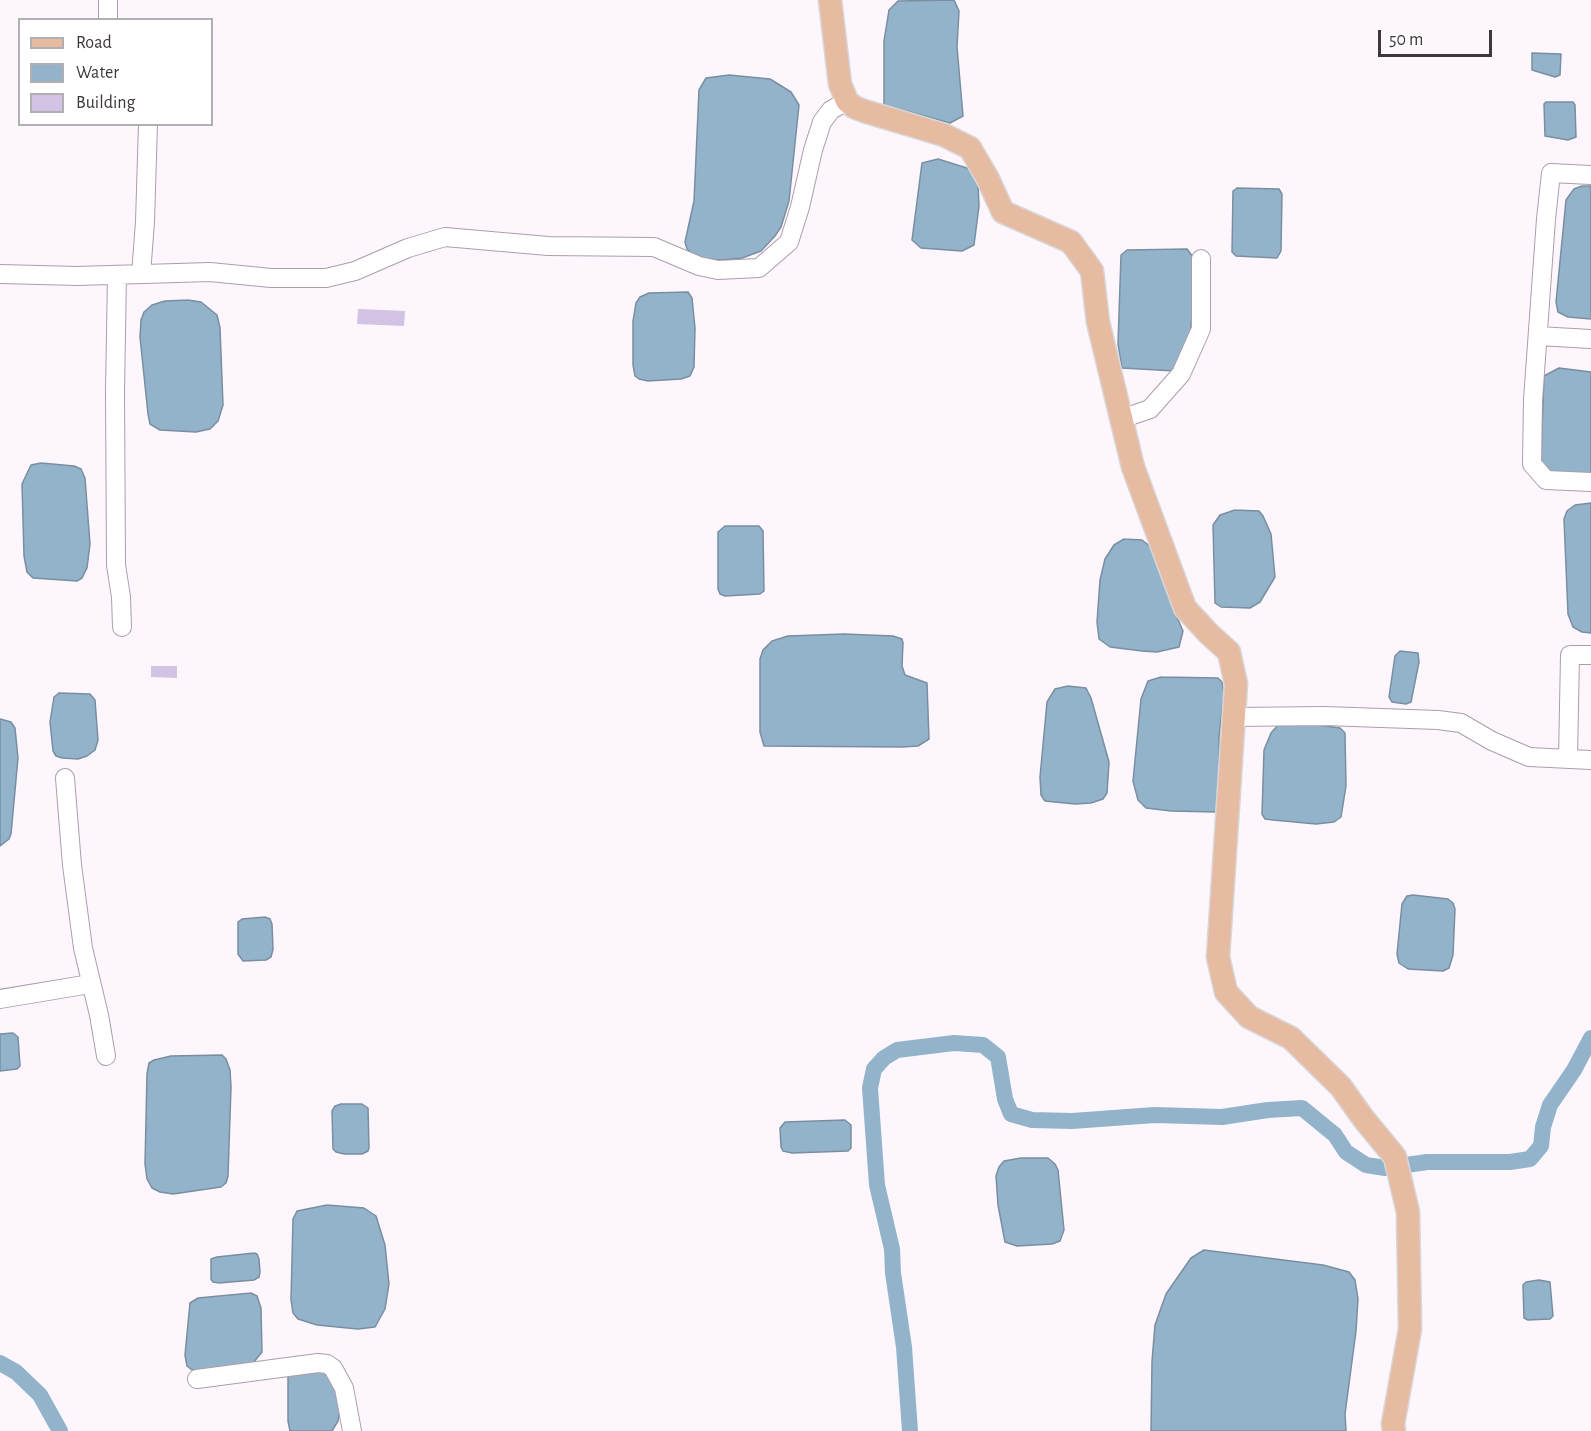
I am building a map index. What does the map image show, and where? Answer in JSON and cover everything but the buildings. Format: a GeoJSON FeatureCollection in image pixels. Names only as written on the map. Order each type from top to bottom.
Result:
{"type":"FeatureCollection","features":[{"type":"Feature","properties":{"kind":"main road"},"geometry":{"type":"LineString","coordinates":[[830,0],[840,84],[847,101],[864,111],[944,135],[970,148],[1003,212],[1071,242],[1092,271],[1098,322],[1133,467],[1185,608],[1229,652],[1236,684],[1218,957],[1226,992],[1249,1017],[1291,1038],[1341,1087],[1397,1166],[1408,1212],[1410,1329],[1393,1424],[1394,1431]]}},
{"type":"Feature","properties":{"kind":"street"},"geometry":{"type":"LineString","coordinates":[[108,0],[108,18]]}},
{"type":"Feature","properties":{"kind":"street"},"geometry":{"type":"LineString","coordinates":[[0,274],[117,275],[210,272],[271,278],[326,278],[355,271],[408,248],[445,237],[549,246],[654,247],[699,266],[718,270],[759,268],[789,242],[822,122],[831,110],[847,101]]}},
{"type":"Feature","properties":{"kind":"street"},"geometry":{"type":"LineString","coordinates":[[141,274],[148,126]]}},
{"type":"Feature","properties":{"kind":"street"},"geometry":{"type":"LineString","coordinates":[[1591,175],[1551,173],[1538,336],[1532,464],[1546,480],[1591,482]]}},
{"type":"Feature","properties":{"kind":"street"},"geometry":{"type":"LineString","coordinates":[[1121,419],[1150,409],[1180,374],[1201,329],[1201,259]]}},
{"type":"Feature","properties":{"kind":"street"},"geometry":{"type":"LineString","coordinates":[[117,275],[116,565],[121,597],[122,627]]}},
{"type":"Feature","properties":{"kind":"street"},"geometry":{"type":"LineString","coordinates":[[1538,336],[1591,339]]}},
{"type":"Feature","properties":{"kind":"street"},"geometry":{"type":"LineString","coordinates":[[1568,759],[1570,655],[1591,655]]}},
{"type":"Feature","properties":{"kind":"street"},"geometry":{"type":"LineString","coordinates":[[1234,717],[1325,716],[1438,720],[1461,723],[1492,741],[1529,758],[1591,760]]}},
{"type":"Feature","properties":{"kind":"street"},"geometry":{"type":"LineString","coordinates":[[65,778],[76,900],[90,984],[99,1015],[106,1056]]}},
{"type":"Feature","properties":{"kind":"street"},"geometry":{"type":"LineString","coordinates":[[0,999],[90,984]]}},
{"type":"Feature","properties":{"kind":"street"},"geometry":{"type":"LineString","coordinates":[[197,1379],[318,1363],[327,1364],[333,1368],[344,1388],[352,1431]]}},
{"type":"Feature","properties":{"kind":"water"},"geometry":{"type":"Polygon","coordinates":[[[954,0],[959,11],[957,47],[963,116],[950,123],[884,105],[884,41],[889,10],[898,1],[954,0]]]}},
{"type":"Feature","properties":{"kind":"water"},"geometry":{"type":"Polygon","coordinates":[[[1532,53],[1561,54],[1560,75],[1555,77],[1532,70],[1532,53]]]}},
{"type":"Feature","properties":{"kind":"water"},"geometry":{"type":"Polygon","coordinates":[[[729,75],[770,79],[791,92],[799,105],[789,201],[781,227],[761,251],[742,258],[706,259],[693,254],[687,249],[685,242],[694,201],[699,90],[706,78],[729,75]]]}},
{"type":"Feature","properties":{"kind":"water"},"geometry":{"type":"Polygon","coordinates":[[[1546,102],[1573,102],[1576,137],[1568,140],[1545,136],[1544,104],[1546,102]]]}},
{"type":"Feature","properties":{"kind":"water"},"geometry":{"type":"Polygon","coordinates":[[[938,159],[970,169],[978,183],[979,206],[974,245],[962,251],[921,248],[912,240],[922,163],[938,159]]]}},
{"type":"Feature","properties":{"kind":"water"},"geometry":{"type":"Polygon","coordinates":[[[1591,186],[1591,319],[1568,317],[1558,312],[1556,302],[1566,200],[1574,189],[1591,186]]]}},
{"type":"Feature","properties":{"kind":"water"},"geometry":{"type":"Polygon","coordinates":[[[1237,188],[1279,189],[1282,194],[1281,251],[1277,258],[1236,256],[1232,252],[1233,191],[1237,188]]]}},
{"type":"Feature","properties":{"kind":"water"},"geometry":{"type":"Polygon","coordinates":[[[1187,249],[1193,257],[1193,307],[1190,335],[1175,371],[1122,368],[1118,344],[1121,255],[1127,250],[1187,249]]]}},
{"type":"Feature","properties":{"kind":"water"},"geometry":{"type":"Polygon","coordinates":[[[688,292],[692,298],[695,328],[694,367],[690,376],[681,379],[648,381],[639,379],[635,376],[633,365],[633,321],[636,303],[640,297],[649,293],[688,292]]]}},
{"type":"Feature","properties":{"kind":"water"},"geometry":{"type":"Polygon","coordinates":[[[165,301],[201,302],[217,315],[220,328],[223,405],[218,421],[210,429],[196,432],[160,430],[150,424],[148,414],[140,337],[141,320],[144,312],[152,305],[165,301]]]}},
{"type":"Feature","properties":{"kind":"water"},"geometry":{"type":"Polygon","coordinates":[[[1559,368],[1591,372],[1591,475],[1552,473],[1544,468],[1541,459],[1544,376],[1559,368]]]}},
{"type":"Feature","properties":{"kind":"water"},"geometry":{"type":"Polygon","coordinates":[[[41,463],[74,466],[81,469],[85,478],[90,544],[87,568],[82,578],[77,581],[33,578],[27,572],[24,556],[22,484],[31,465],[41,463]]]}},
{"type":"Feature","properties":{"kind":"water"},"geometry":{"type":"Polygon","coordinates":[[[1591,503],[1591,633],[1582,632],[1573,627],[1568,614],[1564,519],[1567,511],[1575,505],[1591,503]]]}},
{"type":"Feature","properties":{"kind":"water"},"geometry":{"type":"Polygon","coordinates":[[[1235,510],[1259,511],[1271,534],[1275,577],[1260,602],[1250,608],[1221,607],[1215,603],[1213,525],[1220,515],[1235,510]]]}},
{"type":"Feature","properties":{"kind":"water"},"geometry":{"type":"Polygon","coordinates":[[[725,526],[759,526],[763,531],[764,591],[760,594],[725,596],[720,594],[718,589],[718,532],[725,526]]]}},
{"type":"Feature","properties":{"kind":"water"},"geometry":{"type":"Polygon","coordinates":[[[1124,539],[1142,540],[1151,547],[1183,631],[1179,647],[1157,652],[1142,651],[1110,647],[1099,639],[1097,622],[1100,580],[1105,559],[1114,545],[1124,539]]]}},
{"type":"Feature","properties":{"kind":"water"},"geometry":{"type":"Polygon","coordinates":[[[844,634],[893,636],[902,639],[902,666],[905,675],[927,683],[929,739],[918,746],[902,747],[764,746],[760,732],[760,659],[763,650],[772,641],[788,636],[844,634]]]}},
{"type":"Feature","properties":{"kind":"water"},"geometry":{"type":"Polygon","coordinates":[[[1400,651],[1418,653],[1419,662],[1411,702],[1406,704],[1392,702],[1389,697],[1395,656],[1400,651]]]}},
{"type":"Feature","properties":{"kind":"water"},"geometry":{"type":"Polygon","coordinates":[[[1161,677],[1218,678],[1222,682],[1224,694],[1219,737],[1220,796],[1219,809],[1216,812],[1146,808],[1138,800],[1133,781],[1141,699],[1148,681],[1161,677]]]}},
{"type":"Feature","properties":{"kind":"water"},"geometry":{"type":"Polygon","coordinates":[[[1068,686],[1086,688],[1091,698],[1109,762],[1107,793],[1103,799],[1091,803],[1045,801],[1041,795],[1040,777],[1047,702],[1055,689],[1068,686]]]}},
{"type":"Feature","properties":{"kind":"water"},"geometry":{"type":"Polygon","coordinates":[[[59,693],[90,694],[95,700],[98,740],[95,750],[87,756],[78,759],[62,758],[56,756],[53,751],[50,722],[54,697],[59,693]]]}},
{"type":"Feature","properties":{"kind":"water"},"geometry":{"type":"Polygon","coordinates":[[[0,719],[11,722],[15,728],[18,758],[11,834],[9,839],[0,846],[0,719]]]}},
{"type":"Feature","properties":{"kind":"water"},"geometry":{"type":"Polygon","coordinates":[[[1279,724],[1311,724],[1340,728],[1345,733],[1346,786],[1341,817],[1334,822],[1316,824],[1273,820],[1265,819],[1262,814],[1264,750],[1271,733],[1279,724]]]}},
{"type":"Feature","properties":{"kind":"water"},"geometry":{"type":"Polygon","coordinates":[[[1407,896],[1448,899],[1453,903],[1455,909],[1453,955],[1449,968],[1443,971],[1408,969],[1399,963],[1397,954],[1402,904],[1407,896]]]}},
{"type":"Feature","properties":{"kind":"water"},"geometry":{"type":"Polygon","coordinates":[[[265,917],[270,919],[272,924],[271,957],[266,960],[243,961],[238,954],[238,922],[242,919],[265,917]]]}},
{"type":"Feature","properties":{"kind":"water"},"geometry":{"type":"Polygon","coordinates":[[[13,1033],[18,1037],[20,1066],[17,1069],[0,1071],[0,1034],[13,1033]]]}},
{"type":"Feature","properties":{"kind":"water"},"geometry":{"type":"Polygon","coordinates":[[[222,1055],[230,1070],[231,1087],[226,1183],[221,1187],[173,1194],[160,1192],[152,1188],[147,1179],[145,1164],[149,1063],[171,1056],[222,1055]]]}},
{"type":"Feature","properties":{"kind":"water"},"geometry":{"type":"Polygon","coordinates":[[[362,1104],[368,1108],[369,1148],[362,1154],[344,1154],[333,1149],[332,1111],[335,1106],[362,1104]]]}},
{"type":"Feature","properties":{"kind":"water"},"geometry":{"type":"Polygon","coordinates":[[[845,1120],[851,1125],[851,1148],[848,1151],[792,1153],[783,1151],[781,1147],[780,1128],[785,1122],[845,1120]]]}},
{"type":"Feature","properties":{"kind":"water"},"geometry":{"type":"Polygon","coordinates":[[[1021,1158],[1048,1158],[1058,1170],[1064,1230],[1060,1241],[1052,1244],[1017,1246],[1005,1242],[998,1205],[996,1176],[1004,1161],[1021,1158]]]}},
{"type":"Feature","properties":{"kind":"water"},"geometry":{"type":"Polygon","coordinates":[[[327,1205],[364,1208],[376,1216],[385,1245],[389,1284],[385,1309],[375,1327],[358,1329],[317,1325],[298,1319],[293,1313],[291,1300],[293,1219],[297,1211],[327,1205]]]}},
{"type":"Feature","properties":{"kind":"water"},"geometry":{"type":"Polygon","coordinates":[[[1204,1250],[1323,1265],[1349,1272],[1355,1280],[1358,1299],[1345,1414],[1346,1431],[1151,1431],[1155,1325],[1166,1294],[1191,1258],[1204,1250]]]}},
{"type":"Feature","properties":{"kind":"water"},"geometry":{"type":"Polygon","coordinates":[[[254,1253],[259,1259],[259,1277],[254,1280],[219,1283],[211,1279],[211,1259],[254,1253]]]}},
{"type":"Feature","properties":{"kind":"water"},"geometry":{"type":"Polygon","coordinates":[[[1539,1280],[1550,1282],[1553,1316],[1550,1319],[1528,1320],[1524,1318],[1523,1285],[1526,1282],[1539,1280]]]}},
{"type":"Feature","properties":{"kind":"water"},"geometry":{"type":"Polygon","coordinates":[[[251,1293],[257,1296],[261,1308],[262,1352],[253,1363],[207,1371],[192,1370],[187,1366],[185,1355],[190,1303],[198,1298],[251,1293]]]}},
{"type":"Feature","properties":{"kind":"water"},"geometry":{"type":"Polygon","coordinates":[[[324,1371],[335,1385],[340,1410],[338,1421],[332,1431],[290,1431],[288,1374],[324,1371]]]}},
{"type":"Feature","properties":{"kind":"waterway"},"geometry":{"type":"LineString","coordinates":[[910,1431],[904,1347],[893,1273],[892,1249],[877,1185],[870,1088],[874,1069],[884,1058],[897,1050],[954,1043],[983,1045],[998,1057],[1005,1099],[1011,1114],[1032,1120],[1072,1121],[1155,1115],[1222,1117],[1268,1110],[1302,1108],[1335,1135],[1346,1152],[1366,1165],[1385,1168],[1427,1162],[1510,1162],[1530,1159],[1541,1146],[1543,1127],[1550,1105],[1574,1070],[1591,1038]]}},
{"type":"Feature","properties":{"kind":"waterway"},"geometry":{"type":"LineString","coordinates":[[0,1363],[16,1372],[40,1395],[60,1431]]}}]}
